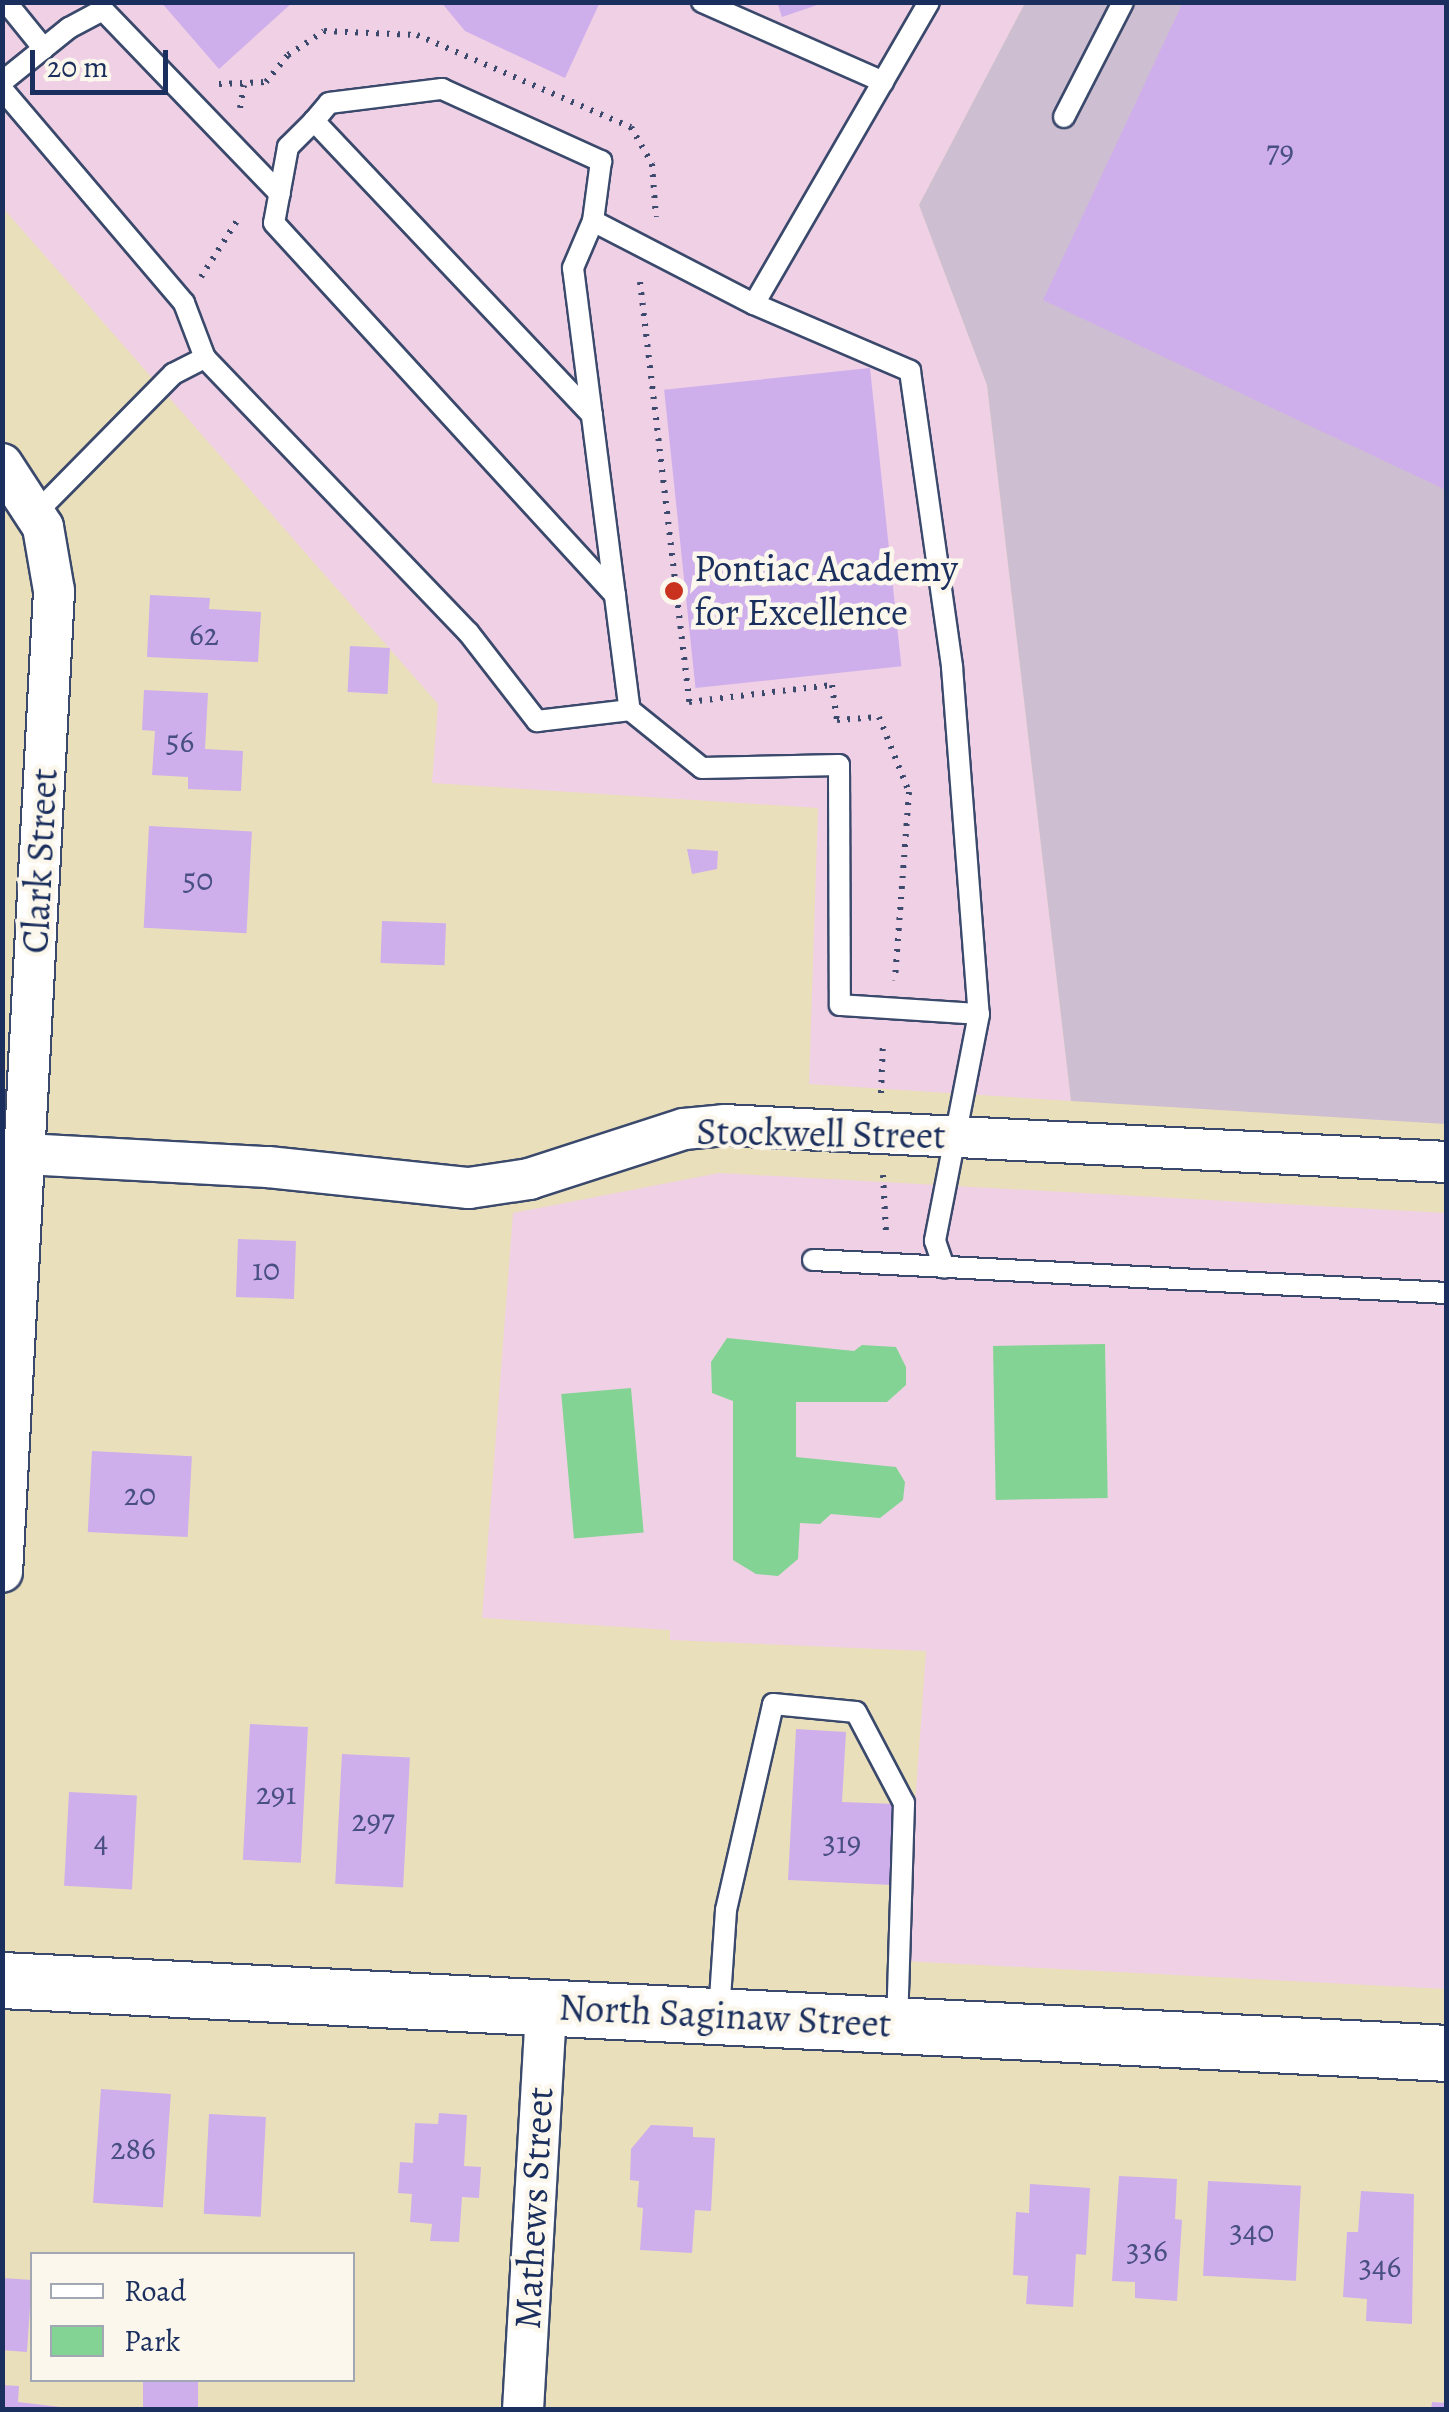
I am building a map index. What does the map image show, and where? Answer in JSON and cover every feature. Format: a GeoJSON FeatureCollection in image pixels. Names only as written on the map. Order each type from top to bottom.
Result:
{"type":"FeatureCollection","features":[{"type":"Feature","properties":{"kind":"street","name":"Clark Street"},"geometry":{"type":"LineString","coordinates":[[2,464],[36,512],[54,592],[17,1032],[25,1154],[2,1572]]}},
{"type":"Feature","properties":{"kind":"street","name":"Stockwell Street"},"geometry":{"type":"LineString","coordinates":[[25,1154],[268,1166],[469,1188],[529,1178],[705,1126],[1446,1162]]}},
{"type":"Feature","properties":{"kind":"street","name":"North Saginaw Street"},"geometry":{"type":"LineString","coordinates":[[2,1980],[1446,2053]]}},
{"type":"Feature","properties":{"kind":"street","name":"Mathews Street"},"geometry":{"type":"LineString","coordinates":[[523,2410],[546,2006]]}},
{"type":"Feature","properties":{"kind":"lane"},"geometry":{"type":"LineString","coordinates":[[6,2],[44,49]]}},
{"type":"Feature","properties":{"kind":"lane"},"geometry":{"type":"LineString","coordinates":[[702,2],[883,82]]}},
{"type":"Feature","properties":{"kind":"lane"},"geometry":{"type":"LineString","coordinates":[[754,304],[929,2]]}},
{"type":"Feature","properties":{"kind":"lane"},"geometry":{"type":"LineString","coordinates":[[1064,116],[1123,2]]}},
{"type":"Feature","properties":{"kind":"lane"},"geometry":{"type":"LineString","coordinates":[[280,194],[103,10],[44,49],[2,85],[184,303],[205,358],[468,632],[536,721],[630,710]]}},
{"type":"Feature","properties":{"kind":"lane"},"geometry":{"type":"LineString","coordinates":[[615,595],[274,224],[288,146],[329,103],[442,89],[601,162],[593,221],[573,268],[630,710],[702,768],[840,766],[840,1005],[980,1014]]}},
{"type":"Feature","properties":{"kind":"lane"},"geometry":{"type":"LineString","coordinates":[[314,121],[592,415]]}},
{"type":"Feature","properties":{"kind":"lane"},"geometry":{"type":"LineString","coordinates":[[593,221],[754,304],[910,371],[952,667],[980,1014],[952,1136],[935,1241],[944,1267]]}},
{"type":"Feature","properties":{"kind":"lane"},"geometry":{"type":"LineString","coordinates":[[36,512],[173,374],[205,358]]}},
{"type":"Feature","properties":{"kind":"lane"},"geometry":{"type":"LineString","coordinates":[[813,1260],[1446,1293]]}},
{"type":"Feature","properties":{"kind":"lane"},"geometry":{"type":"LineString","coordinates":[[718,2016],[726,1910],[772,1704],[856,1712],[904,1803],[897,2025]]}},
{"type":"Feature","properties":{"kind":"path"},"geometry":{"type":"LineString","coordinates":[[211,83],[266,82],[288,56],[324,32],[417,35],[631,127],[652,164],[656,193],[640,280],[689,702],[832,686],[836,720],[879,717],[909,792],[899,961],[879,1057],[885,1264]]}},
{"type":"Feature","properties":{"kind":"path"},"geometry":{"type":"LineString","coordinates":[[184,303],[246,206],[228,184],[244,85]]}},
{"type":"Feature","properties":{"kind":"shaded area","name":"Pontiac Academy for Excellence"},"geometry":{"type":"Polygon","coordinates":[[[2,3],[1025,3],[919,205],[987,385],[1071,1101],[809,1084],[818,808],[432,783],[438,704],[3,208],[2,3]]]}},
{"type":"Feature","properties":{"kind":"shaded area"},"geometry":{"type":"Polygon","coordinates":[[[1025,3],[1446,3],[1446,1124],[1071,1101],[987,385],[919,205],[1025,3]]]}},
{"type":"Feature","properties":{"kind":"shaded area"},"geometry":{"type":"Polygon","coordinates":[[[719,1173],[1446,1213],[1446,1989],[904,1961],[926,1651],[670,1640],[670,1630],[482,1618],[513,1213],[719,1173]]]}},
{"type":"Feature","properties":{"kind":"green space"},"geometry":{"type":"Polygon","coordinates":[[[727,1338],[854,1351],[862,1345],[896,1347],[906,1367],[906,1385],[887,1402],[796,1402],[796,1457],[896,1467],[905,1482],[903,1500],[880,1518],[831,1514],[820,1524],[800,1523],[798,1559],[778,1576],[756,1574],[733,1560],[733,1401],[712,1393],[711,1362],[727,1338]]]}},
{"type":"Feature","properties":{"kind":"green space"},"geometry":{"type":"Polygon","coordinates":[[[1105,1344],[1108,1498],[996,1500],[993,1346],[1105,1344]]]}},
{"type":"Feature","properties":{"kind":"green space"},"geometry":{"type":"Polygon","coordinates":[[[631,1388],[644,1532],[574,1539],[561,1394],[631,1388]]]}},
{"type":"Feature","properties":{"kind":"building"},"geometry":{"type":"Polygon","coordinates":[[[161,2],[293,2],[219,69],[161,2]]]}},
{"type":"Feature","properties":{"kind":"building"},"geometry":{"type":"Polygon","coordinates":[[[441,2],[600,2],[565,78],[465,31],[441,2]]]}},
{"type":"Feature","properties":{"kind":"building"},"geometry":{"type":"Polygon","coordinates":[[[777,2],[823,2],[823,3],[782,17],[777,2]]]}},
{"type":"Feature","properties":{"kind":"building"},"geometry":{"type":"Polygon","coordinates":[[[1183,2],[1446,2],[1446,490],[1043,300],[1183,2]]]}},
{"type":"Feature","properties":{"kind":"building"},"geometry":{"type":"Polygon","coordinates":[[[870,368],[901,666],[695,688],[664,390],[870,368]]]}},
{"type":"Feature","properties":{"kind":"building"},"geometry":{"type":"Polygon","coordinates":[[[150,595],[210,598],[209,609],[261,612],[258,662],[147,657],[150,595]]]}},
{"type":"Feature","properties":{"kind":"building"},"geometry":{"type":"Polygon","coordinates":[[[350,646],[390,648],[388,694],[348,692],[350,646]]]}},
{"type":"Feature","properties":{"kind":"building"},"geometry":{"type":"Polygon","coordinates":[[[144,690],[208,693],[205,749],[243,751],[241,791],[188,789],[188,777],[152,775],[155,731],[142,730],[144,690]]]}},
{"type":"Feature","properties":{"kind":"building"},"geometry":{"type":"Polygon","coordinates":[[[149,826],[252,831],[247,933],[144,928],[149,826]]]}},
{"type":"Feature","properties":{"kind":"building"},"geometry":{"type":"Polygon","coordinates":[[[687,849],[718,851],[717,869],[692,874],[687,849]]]}},
{"type":"Feature","properties":{"kind":"building"},"geometry":{"type":"Polygon","coordinates":[[[382,921],[446,923],[444,965],[381,963],[382,921]]]}},
{"type":"Feature","properties":{"kind":"building"},"geometry":{"type":"Polygon","coordinates":[[[238,1239],[296,1241],[294,1299],[236,1297],[238,1239]]]}},
{"type":"Feature","properties":{"kind":"building"},"geometry":{"type":"Polygon","coordinates":[[[92,1451],[192,1456],[188,1537],[88,1532],[92,1451]]]}},
{"type":"Feature","properties":{"kind":"building"},"geometry":{"type":"Polygon","coordinates":[[[250,1724],[308,1727],[301,1863],[243,1860],[250,1724]]]}},
{"type":"Feature","properties":{"kind":"building"},"geometry":{"type":"Polygon","coordinates":[[[796,1729],[846,1732],[842,1802],[896,1804],[892,1885],[788,1880],[796,1729]]]}},
{"type":"Feature","properties":{"kind":"building"},"geometry":{"type":"Polygon","coordinates":[[[342,1754],[410,1758],[403,1887],[335,1884],[342,1754]]]}},
{"type":"Feature","properties":{"kind":"building"},"geometry":{"type":"Polygon","coordinates":[[[69,1792],[137,1796],[132,1889],[64,1886],[69,1792]]]}},
{"type":"Feature","properties":{"kind":"building"},"geometry":{"type":"Polygon","coordinates":[[[101,2089],[171,2094],[163,2208],[93,2203],[101,2089]]]}},
{"type":"Feature","properties":{"kind":"building"},"geometry":{"type":"Polygon","coordinates":[[[439,2113],[467,2115],[464,2166],[481,2167],[479,2198],[462,2197],[459,2242],[430,2241],[432,2224],[410,2222],[412,2194],[398,2193],[400,2162],[413,2163],[415,2123],[438,2124],[439,2113]]]}},
{"type":"Feature","properties":{"kind":"building"},"geometry":{"type":"Polygon","coordinates":[[[209,2114],[266,2117],[261,2217],[204,2214],[209,2114]]]}},
{"type":"Feature","properties":{"kind":"building"},"geometry":{"type":"Polygon","coordinates":[[[651,2125],[693,2127],[693,2137],[715,2138],[711,2211],[695,2210],[692,2253],[640,2250],[643,2208],[637,2207],[639,2181],[630,2180],[631,2149],[651,2125]]]}},
{"type":"Feature","properties":{"kind":"building"},"geometry":{"type":"Polygon","coordinates":[[[1119,2176],[1177,2179],[1175,2219],[1182,2220],[1177,2301],[1135,2298],[1135,2282],[1112,2281],[1119,2176]]]}},
{"type":"Feature","properties":{"kind":"building"},"geometry":{"type":"Polygon","coordinates":[[[1208,2181],[1301,2186],[1296,2281],[1203,2276],[1208,2181]]]}},
{"type":"Feature","properties":{"kind":"building"},"geometry":{"type":"Polygon","coordinates":[[[1030,2184],[1090,2188],[1086,2255],[1076,2254],[1073,2307],[1026,2304],[1028,2276],[1013,2275],[1016,2212],[1029,2213],[1030,2184]]]}},
{"type":"Feature","properties":{"kind":"building"},"geometry":{"type":"Polygon","coordinates":[[[1361,2191],[1414,2194],[1412,2324],[1366,2321],[1367,2299],[1343,2297],[1347,2232],[1358,2232],[1361,2191]]]}},
{"type":"Feature","properties":{"kind":"building"},"geometry":{"type":"Polygon","coordinates":[[[2,2278],[30,2280],[27,2352],[2,2350],[2,2278]]]}},
{"type":"Feature","properties":{"kind":"building"},"geometry":{"type":"Polygon","coordinates":[[[143,2382],[198,2382],[198,2410],[143,2410],[143,2382]]]}},
{"type":"Feature","properties":{"kind":"building"},"geometry":{"type":"Polygon","coordinates":[[[2,2385],[19,2386],[18,2402],[86,2410],[2,2410],[2,2385]]]}},
{"type":"Feature","properties":{"kind":"building"},"geometry":{"type":"Polygon","coordinates":[[[1432,2402],[1446,2403],[1446,2410],[1431,2410],[1432,2402]]]}},
{"type":"Feature","properties":{"kind":"place","name":"Pontiac Academy for Excellence"},"geometry":{"type":"Point","coordinates":[674,591]}}]}
